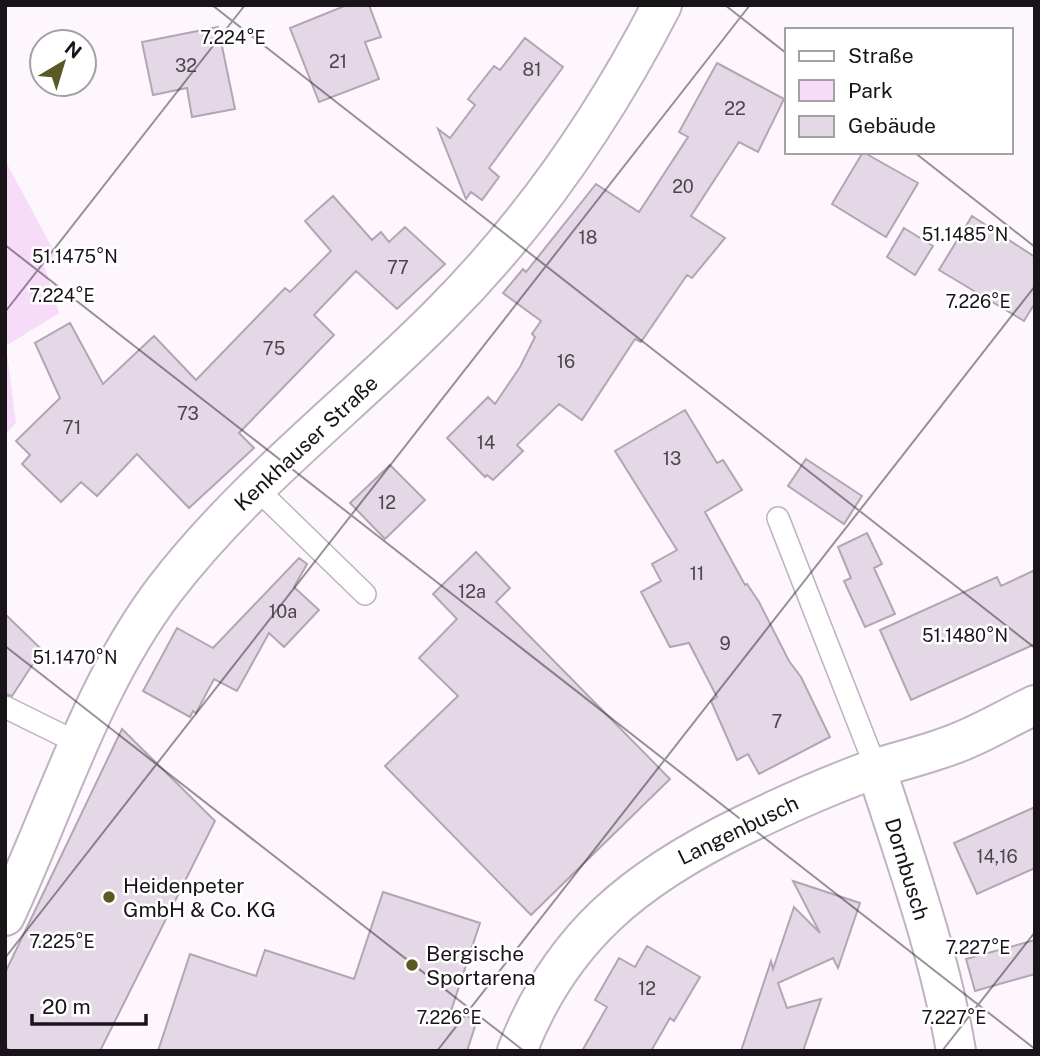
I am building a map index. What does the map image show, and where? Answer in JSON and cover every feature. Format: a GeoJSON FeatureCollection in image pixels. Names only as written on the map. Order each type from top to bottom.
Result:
{"type":"FeatureCollection","features":[{"type":"Feature","properties":{"kind":"street","name":"Kenkhauser Straße"},"geometry":{"type":"LineString","coordinates":[[5,916],[112,675],[151,608],[197,549],[256,488],[432,323],[484,266],[577,148],[626,72],[662,5]]}},
{"type":"Feature","properties":{"kind":"street","name":"Langenbusch"},"geometry":{"type":"LineString","coordinates":[[517,1051],[548,984],[565,960],[593,927],[633,889],[705,844],[770,812],[876,768],[946,748],[1035,705]]}},
{"type":"Feature","properties":{"kind":"street","name":"Dornbusch"},"geometry":{"type":"LineString","coordinates":[[876,768],[918,899],[951,1021],[956,1051]]}},
{"type":"Feature","properties":{"kind":"lane"},"geometry":{"type":"LineString","coordinates":[[256,488],[365,594]]}},
{"type":"Feature","properties":{"kind":"lane"},"geometry":{"type":"LineString","coordinates":[[778,518],[876,768]]}},
{"type":"Feature","properties":{"kind":"lane"},"geometry":{"type":"LineString","coordinates":[[5,708],[80,744]]}},
{"type":"Feature","properties":{"kind":"green space"},"geometry":{"type":"Polygon","coordinates":[[[5,160],[56,255],[44,265],[59,313],[6,346],[16,423],[5,435],[5,160]]]}},
{"type":"Feature","properties":{"kind":"building"},"geometry":{"type":"Polygon","coordinates":[[[347,5],[369,5],[381,37],[365,42],[379,79],[319,102],[290,28],[347,5]]]}},
{"type":"Feature","properties":{"kind":"building"},"geometry":{"type":"Polygon","coordinates":[[[218,27],[235,109],[192,117],[187,88],[153,95],[142,42],[218,27]]]}},
{"type":"Feature","properties":{"kind":"building"},"geometry":{"type":"Polygon","coordinates":[[[525,38],[563,67],[489,168],[499,177],[482,200],[471,192],[466,199],[438,129],[450,138],[475,105],[468,99],[494,66],[500,70],[525,38]]]}},
{"type":"Feature","properties":{"kind":"building"},"geometry":{"type":"Polygon","coordinates":[[[717,63],[784,99],[758,152],[739,142],[691,216],[725,238],[692,278],[687,275],[641,342],[635,339],[582,420],[559,404],[517,445],[523,451],[493,480],[487,475],[485,477],[447,438],[488,397],[495,404],[520,367],[535,337],[532,334],[541,321],[503,293],[523,269],[526,272],[596,184],[639,212],[688,137],[679,132],[717,63]]]}},
{"type":"Feature","properties":{"kind":"building"},"geometry":{"type":"Polygon","coordinates":[[[862,154],[867,154],[918,183],[886,237],[832,204],[862,154]]]}},
{"type":"Feature","properties":{"kind":"building"},"geometry":{"type":"Polygon","coordinates":[[[333,196],[372,240],[381,232],[389,242],[405,227],[445,264],[397,309],[356,271],[314,315],[334,335],[239,433],[254,448],[189,508],[137,454],[97,496],[81,482],[61,502],[22,464],[30,455],[16,441],[60,398],[35,343],[70,323],[103,384],[154,336],[196,380],[285,288],[290,292],[331,251],[305,221],[333,196]]]}},
{"type":"Feature","properties":{"kind":"building"},"geometry":{"type":"Polygon","coordinates":[[[972,216],[1035,257],[1035,303],[1024,321],[939,270],[972,216]]]}},
{"type":"Feature","properties":{"kind":"building"},"geometry":{"type":"Polygon","coordinates":[[[904,228],[933,246],[915,275],[887,257],[904,228]]]}},
{"type":"Feature","properties":{"kind":"building"},"geometry":{"type":"Polygon","coordinates":[[[685,410],[717,463],[723,460],[742,490],[705,512],[745,585],[747,584],[759,602],[789,661],[801,677],[830,737],[759,774],[748,754],[737,760],[711,701],[717,697],[689,643],[670,647],[641,592],[661,581],[652,564],[677,550],[615,451],[685,410]]]}},
{"type":"Feature","properties":{"kind":"building"},"geometry":{"type":"Polygon","coordinates":[[[806,459],[862,496],[844,524],[788,486],[806,459]]]}},
{"type":"Feature","properties":{"kind":"building"},"geometry":{"type":"Polygon","coordinates":[[[390,465],[425,500],[385,539],[350,503],[390,465]]]}},
{"type":"Feature","properties":{"kind":"building"},"geometry":{"type":"Polygon","coordinates":[[[867,533],[882,564],[874,568],[895,614],[865,627],[844,581],[851,578],[838,547],[867,533]]]}},
{"type":"Feature","properties":{"kind":"building"},"geometry":{"type":"Polygon","coordinates":[[[476,552],[510,588],[496,602],[670,779],[531,915],[385,766],[458,696],[419,658],[457,619],[433,594],[476,552]]]}},
{"type":"Feature","properties":{"kind":"building"},"geometry":{"type":"Polygon","coordinates":[[[299,558],[307,564],[294,587],[319,610],[284,647],[269,633],[237,691],[214,679],[196,713],[193,711],[190,717],[143,691],[177,628],[213,648],[299,558]]]}},
{"type":"Feature","properties":{"kind":"building"},"geometry":{"type":"Polygon","coordinates":[[[1035,570],[1035,644],[911,700],[880,630],[997,577],[1001,586],[1035,570]]]}},
{"type":"Feature","properties":{"kind":"building"},"geometry":{"type":"Polygon","coordinates":[[[5,614],[42,650],[12,696],[5,694],[5,614]]]}},
{"type":"Feature","properties":{"kind":"building","name":"Heidenpeter GmbH & Co. KG"},"geometry":{"type":"Polygon","coordinates":[[[122,729],[215,821],[100,1051],[5,1051],[5,973],[122,729]]]}},
{"type":"Feature","properties":{"kind":"building"},"geometry":{"type":"Polygon","coordinates":[[[1035,807],[1035,868],[977,894],[954,843],[1035,807]]]}},
{"type":"Feature","properties":{"kind":"building"},"geometry":{"type":"Polygon","coordinates":[[[793,881],[860,903],[838,968],[833,958],[778,983],[787,1008],[821,999],[803,1051],[741,1051],[771,961],[773,969],[794,907],[820,933],[793,881]]]}},
{"type":"Feature","properties":{"kind":"building","name":"Bergische Sportarena"},"geometry":{"type":"Polygon","coordinates":[[[383,892],[480,923],[451,1011],[477,1020],[467,1051],[158,1051],[190,954],[256,976],[265,950],[354,979],[383,892]]]}},
{"type":"Feature","properties":{"kind":"building"},"geometry":{"type":"Polygon","coordinates":[[[1035,940],[1035,974],[975,991],[966,959],[1035,940]]]}},
{"type":"Feature","properties":{"kind":"building"},"geometry":{"type":"Polygon","coordinates":[[[647,946],[700,977],[674,1021],[670,1018],[651,1051],[582,1051],[607,1007],[595,1000],[619,958],[635,967],[647,946]]]}},
{"type":"Feature","properties":{"kind":"place","name":"Heidenpeter GmbH & Co. KG"},"geometry":{"type":"Point","coordinates":[109,897]}},
{"type":"Feature","properties":{"kind":"place","name":"Bergische Sportarena"},"geometry":{"type":"Point","coordinates":[412,965]}}]}
